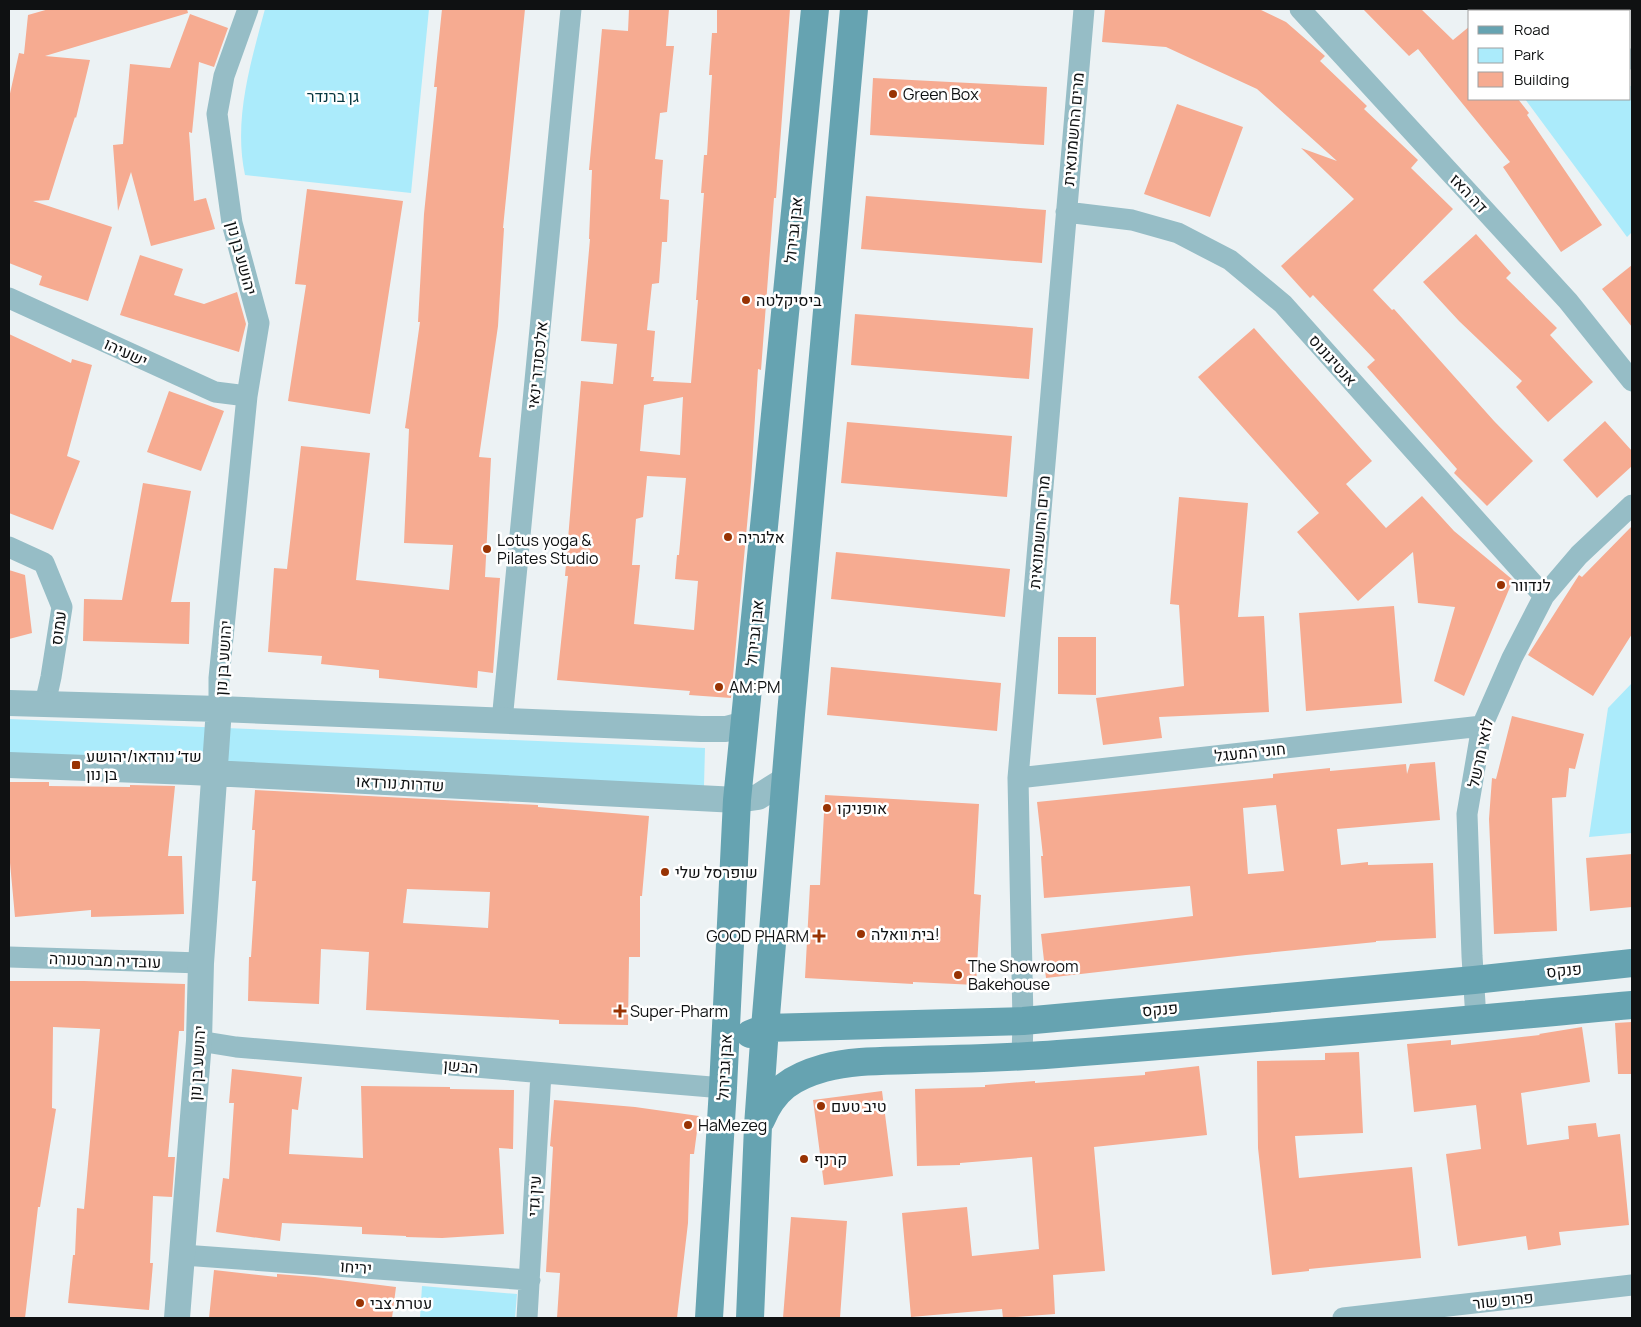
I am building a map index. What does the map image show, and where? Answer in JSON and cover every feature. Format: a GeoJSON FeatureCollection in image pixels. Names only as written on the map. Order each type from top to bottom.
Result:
{"type":"FeatureCollection","features":[{"type":"Feature","properties":{"kind":"main road","name":"אבן גבירול"},"geometry":{"type":"LineString","coordinates":[[709,1318],[723,1088],[737,800],[815,9]]}},
{"type":"Feature","properties":{"kind":"main road"},"geometry":{"type":"LineString","coordinates":[[750,1318],[758,1126],[765,1028],[785,780],[854,9]]}},
{"type":"Feature","properties":{"kind":"main road","name":"פנקס"},"geometry":{"type":"LineString","coordinates":[[723,1088],[738,1045],[746,1036],[765,1028],[1023,1021],[1474,980],[1632,963]]}},
{"type":"Feature","properties":{"kind":"main road"},"geometry":{"type":"LineString","coordinates":[[758,1126],[768,1103],[776,1093],[798,1078],[827,1067],[875,1061],[1022,1057],[1224,1042],[1632,1005]]}},
{"type":"Feature","properties":{"kind":"street","name":"יהושע בן נון"},"geometry":{"type":"LineString","coordinates":[[177,1318],[199,1041],[201,963],[220,709],[219,678],[247,396],[259,323],[232,223],[217,114],[224,76],[248,9]]}},
{"type":"Feature","properties":{"kind":"street","name":"אלכסנדר ינאי"},"geometry":{"type":"LineString","coordinates":[[502,722],[571,9]]}},
{"type":"Feature","properties":{"kind":"street","name":"מרים החשמונאית"},"geometry":{"type":"LineString","coordinates":[[1022,1057],[1023,1021],[1018,778],[1084,9]]}},
{"type":"Feature","properties":{"kind":"street","name":"דה האז"},"geometry":{"type":"LineString","coordinates":[[1300,9],[1568,301],[1632,381]]}},
{"type":"Feature","properties":{"kind":"street","name":"אנטיגונוס"},"geometry":{"type":"LineString","coordinates":[[1066,212],[1132,220],[1178,233],[1230,260],[1283,304],[1544,596]]}},
{"type":"Feature","properties":{"kind":"street","name":"ישעיהו"},"geometry":{"type":"LineString","coordinates":[[9,298],[215,392],[247,396]]}},
{"type":"Feature","properties":{"kind":"street","name":"לואי מרשל"},"geometry":{"type":"LineString","coordinates":[[1476,1019],[1467,814],[1482,726],[1512,658],[1544,596],[1579,555],[1632,505]]}},
{"type":"Feature","properties":{"kind":"street","name":"עמוס"},"geometry":{"type":"LineString","coordinates":[[9,547],[44,563],[62,607],[51,677],[44,704]]}},
{"type":"Feature","properties":{"kind":"street"},"geometry":{"type":"LineString","coordinates":[[9,703],[220,709],[701,729],[726,729],[745,724]]}},
{"type":"Feature","properties":{"kind":"street","name":"חוני המעגל"},"geometry":{"type":"LineString","coordinates":[[1018,778],[1482,726]]}},
{"type":"Feature","properties":{"kind":"street","name":"שדרות נורדאו"},"geometry":{"type":"LineString","coordinates":[[9,765],[215,773],[737,800],[758,796],[785,780]]}},
{"type":"Feature","properties":{"kind":"street","name":"עובדיה מברטנורה"},"geometry":{"type":"LineString","coordinates":[[9,957],[201,963]]}},
{"type":"Feature","properties":{"kind":"street","name":"הבשן"},"geometry":{"type":"LineString","coordinates":[[199,1041],[236,1047],[723,1088]]}},
{"type":"Feature","properties":{"kind":"street","name":"עין גדי"},"geometry":{"type":"LineString","coordinates":[[527,1318],[541,1073]]}},
{"type":"Feature","properties":{"kind":"street","name":"יריחו"},"geometry":{"type":"LineString","coordinates":[[183,1255],[530,1280]]}},
{"type":"Feature","properties":{"kind":"street","name":"פרופ שור"},"geometry":{"type":"LineString","coordinates":[[1343,1318],[1632,1286]]}},
{"type":"Feature","properties":{"kind":"green space","name":"גן ברנדר"},"geometry":{"type":"Polygon","coordinates":[[[265,9],[429,9],[411,193],[245,175],[241,133],[242,112],[249,70],[265,9]]]}},
{"type":"Feature","properties":{"kind":"green space"},"geometry":{"type":"Polygon","coordinates":[[[1632,86],[1632,232],[1627,237],[1526,100],[1631,100],[1632,86]]]}},
{"type":"Feature","properties":{"kind":"green space"},"geometry":{"type":"Polygon","coordinates":[[[1632,683],[1632,833],[1589,837],[1608,708],[1632,683]]]}},
{"type":"Feature","properties":{"kind":"green space"},"geometry":{"type":"Polygon","coordinates":[[[9,719],[705,748],[704,786],[9,757],[9,719]]]}},
{"type":"Feature","properties":{"kind":"green space"},"geometry":{"type":"Polygon","coordinates":[[[422,1286],[517,1294],[515,1318],[420,1318],[422,1286]]]}},
{"type":"Feature","properties":{"kind":"building"},"geometry":{"type":"Polygon","coordinates":[[[49,9],[187,9],[188,13],[45,56],[90,60],[76,118],[49,200],[33,201],[112,227],[88,301],[39,285],[42,276],[9,263],[9,98],[19,53],[24,54],[28,15],[49,9]]]}},
{"type":"Feature","properties":{"kind":"building"},"geometry":{"type":"Polygon","coordinates":[[[442,9],[525,9],[503,228],[498,326],[479,457],[491,458],[485,577],[500,578],[493,673],[478,671],[477,688],[379,678],[379,670],[321,664],[322,656],[268,652],[274,568],[287,569],[301,446],[370,453],[356,580],[449,590],[453,545],[404,543],[409,429],[405,428],[420,322],[418,322],[424,214],[437,87],[434,87],[442,9]]]}},
{"type":"Feature","properties":{"kind":"building"},"geometry":{"type":"Polygon","coordinates":[[[629,9],[669,9],[666,46],[674,46],[667,112],[660,113],[655,159],[663,160],[660,199],[669,200],[667,242],[662,242],[659,283],[652,284],[647,330],[655,331],[651,377],[654,377],[653,381],[691,383],[704,193],[701,193],[704,155],[707,155],[712,75],[709,75],[712,33],[717,33],[717,9],[790,9],[776,198],[774,198],[761,370],[758,369],[751,482],[731,698],[689,695],[690,691],[557,680],[568,576],[565,576],[581,381],[613,384],[617,344],[581,341],[590,239],[592,170],[589,170],[602,29],[628,31],[629,9]],[[683,397],[644,405],[640,451],[680,455],[683,397]],[[647,476],[643,517],[636,519],[632,565],[640,565],[634,624],[694,630],[698,581],[675,579],[686,478],[647,476]]]}},
{"type":"Feature","properties":{"kind":"building"},"geometry":{"type":"Polygon","coordinates":[[[1105,9],[1259,9],[1286,22],[1325,56],[1320,61],[1367,106],[1364,109],[1418,160],[1411,168],[1453,209],[1373,290],[1392,310],[1394,309],[1494,421],[1533,461],[1487,506],[1454,473],[1457,469],[1367,367],[1375,360],[1313,295],[1310,298],[1281,266],[1354,199],[1301,148],[1337,161],[1257,89],[1166,47],[1102,42],[1105,9]]]}},
{"type":"Feature","properties":{"kind":"building"},"geometry":{"type":"Polygon","coordinates":[[[1363,9],[1421,9],[1453,40],[1468,28],[1468,100],[1519,100],[1602,225],[1561,252],[1503,167],[1510,162],[1418,49],[1409,56],[1363,9]]]}},
{"type":"Feature","properties":{"kind":"building"},"geometry":{"type":"Polygon","coordinates":[[[190,14],[228,28],[214,67],[199,62],[192,133],[189,132],[194,201],[206,198],[215,229],[151,246],[131,172],[118,211],[113,145],[123,144],[130,64],[170,68],[190,14]]]}},
{"type":"Feature","properties":{"kind":"building"},"geometry":{"type":"Polygon","coordinates":[[[873,78],[1047,87],[1044,145],[870,135],[873,78]]]}},
{"type":"Feature","properties":{"kind":"building"},"geometry":{"type":"Polygon","coordinates":[[[1177,104],[1243,127],[1210,217],[1144,194],[1177,104]]]}},
{"type":"Feature","properties":{"kind":"building"},"geometry":{"type":"Polygon","coordinates":[[[307,189],[403,201],[370,414],[288,401],[306,285],[295,284],[307,189]]]}},
{"type":"Feature","properties":{"kind":"building"},"geometry":{"type":"Polygon","coordinates":[[[866,196],[1046,210],[1042,263],[861,249],[866,196]]]}},
{"type":"Feature","properties":{"kind":"building"},"geometry":{"type":"Polygon","coordinates":[[[1476,234],[1511,273],[1506,278],[1557,328],[1550,335],[1593,382],[1548,422],[1516,387],[1522,381],[1459,321],[1423,282],[1476,234]]]}},
{"type":"Feature","properties":{"kind":"building"},"geometry":{"type":"Polygon","coordinates":[[[140,255],[183,269],[174,295],[204,304],[237,292],[246,324],[239,352],[120,315],[140,255]]]}},
{"type":"Feature","properties":{"kind":"building"},"geometry":{"type":"Polygon","coordinates":[[[1632,265],[1632,327],[1602,289],[1632,265]]]}},
{"type":"Feature","properties":{"kind":"building"},"geometry":{"type":"Polygon","coordinates":[[[855,314],[1033,328],[1029,379],[851,365],[855,314]]]}},
{"type":"Feature","properties":{"kind":"building"},"geometry":{"type":"Polygon","coordinates":[[[1254,328],[1372,461],[1346,484],[1386,528],[1422,496],[1454,531],[1513,580],[1464,696],[1434,681],[1455,607],[1418,603],[1413,552],[1358,601],[1297,532],[1319,513],[1198,377],[1254,328]]]}},
{"type":"Feature","properties":{"kind":"building"},"geometry":{"type":"Polygon","coordinates":[[[9,334],[71,363],[72,359],[92,365],[67,456],[80,461],[53,530],[9,513],[9,334]]]}},
{"type":"Feature","properties":{"kind":"building"},"geometry":{"type":"Polygon","coordinates":[[[169,391],[224,411],[201,471],[147,452],[169,391]]]}},
{"type":"Feature","properties":{"kind":"building"},"geometry":{"type":"Polygon","coordinates":[[[1605,421],[1632,451],[1632,466],[1597,498],[1563,460],[1605,421]]]}},
{"type":"Feature","properties":{"kind":"building"},"geometry":{"type":"Polygon","coordinates":[[[847,422],[1012,436],[1007,497],[841,483],[847,422]]]}},
{"type":"Feature","properties":{"kind":"building"},"geometry":{"type":"Polygon","coordinates":[[[143,483],[191,491],[171,602],[190,602],[189,644],[83,641],[84,599],[122,600],[143,483]]]}},
{"type":"Feature","properties":{"kind":"building"},"geometry":{"type":"Polygon","coordinates":[[[1179,497],[1248,503],[1238,617],[1264,616],[1269,712],[1159,717],[1162,738],[1103,745],[1096,698],[1184,686],[1179,605],[1170,604],[1179,497]]]}},
{"type":"Feature","properties":{"kind":"building"},"geometry":{"type":"Polygon","coordinates":[[[1632,526],[1632,634],[1593,696],[1528,655],[1579,575],[1582,577],[1632,526]]]}},
{"type":"Feature","properties":{"kind":"building"},"geometry":{"type":"Polygon","coordinates":[[[836,552],[1010,569],[1005,617],[831,599],[836,552]]]}},
{"type":"Feature","properties":{"kind":"building"},"geometry":{"type":"Polygon","coordinates":[[[9,570],[25,575],[32,633],[9,639],[9,570]]]}},
{"type":"Feature","properties":{"kind":"building"},"geometry":{"type":"Polygon","coordinates":[[[1394,606],[1402,703],[1306,711],[1299,613],[1394,606]]]}},
{"type":"Feature","properties":{"kind":"building"},"geometry":{"type":"Polygon","coordinates":[[[1058,637],[1096,637],[1096,695],[1058,694],[1058,637]]]}},
{"type":"Feature","properties":{"kind":"building"},"geometry":{"type":"Polygon","coordinates":[[[831,667],[1001,683],[997,731],[827,715],[831,667]]]}},
{"type":"Feature","properties":{"kind":"building"},"geometry":{"type":"Polygon","coordinates":[[[1512,716],[1584,734],[1575,769],[1569,768],[1566,797],[1552,798],[1557,931],[1494,934],[1489,819],[1492,778],[1496,779],[1512,716]]]}},
{"type":"Feature","properties":{"kind":"building"},"geometry":{"type":"Polygon","coordinates":[[[1435,762],[1440,820],[1337,829],[1341,865],[1368,862],[1368,865],[1433,863],[1436,938],[1376,941],[1046,978],[1041,934],[1193,916],[1190,886],[1044,898],[1041,856],[1043,856],[1037,802],[1273,778],[1273,774],[1330,768],[1330,771],[1406,764],[1407,774],[1410,764],[1435,762]],[[1276,805],[1243,808],[1248,874],[1284,871],[1276,805]]]}},
{"type":"Feature","properties":{"kind":"building"},"geometry":{"type":"Polygon","coordinates":[[[9,782],[49,782],[49,786],[175,786],[168,856],[182,856],[184,914],[91,917],[91,910],[15,917],[9,852],[9,782]]]}},
{"type":"Feature","properties":{"kind":"building"},"geometry":{"type":"Polygon","coordinates":[[[255,790],[538,805],[538,807],[649,816],[642,896],[640,896],[640,957],[629,957],[628,1025],[559,1024],[559,1020],[366,1010],[369,952],[321,949],[319,1004],[248,1001],[249,957],[251,957],[256,881],[252,881],[255,830],[252,830],[255,790]],[[407,889],[403,923],[488,928],[490,892],[407,889]]]}},
{"type":"Feature","properties":{"kind":"building"},"geometry":{"type":"Polygon","coordinates":[[[825,795],[979,804],[974,894],[981,895],[976,985],[913,982],[913,984],[805,978],[810,885],[820,885],[825,795]]]}},
{"type":"Feature","properties":{"kind":"building"},"geometry":{"type":"Polygon","coordinates":[[[1632,854],[1632,907],[1590,911],[1586,858],[1632,854]]]}},
{"type":"Feature","properties":{"kind":"building"},"geometry":{"type":"Polygon","coordinates":[[[9,981],[185,984],[184,1031],[179,1031],[168,1157],[175,1157],[172,1197],[153,1196],[150,1263],[153,1263],[149,1310],[68,1303],[73,1255],[75,1255],[77,1208],[84,1209],[100,1029],[53,1027],[52,1108],[56,1109],[40,1207],[38,1207],[25,1318],[9,1318],[9,981]]]}},
{"type":"Feature","properties":{"kind":"building"},"geometry":{"type":"Polygon","coordinates":[[[1632,1022],[1632,1074],[1618,1074],[1615,1023],[1632,1022]]]}},
{"type":"Feature","properties":{"kind":"building"},"geometry":{"type":"Polygon","coordinates":[[[1582,1027],[1590,1082],[1521,1093],[1527,1145],[1569,1139],[1568,1126],[1596,1123],[1598,1137],[1620,1134],[1629,1225],[1559,1232],[1561,1245],[1528,1250],[1526,1236],[1458,1246],[1446,1154],[1481,1149],[1476,1105],[1414,1112],[1407,1044],[1451,1040],[1451,1045],[1540,1035],[1582,1027]]]}},
{"type":"Feature","properties":{"kind":"building"},"geometry":{"type":"Polygon","coordinates":[[[1359,1052],[1363,1133],[1295,1136],[1299,1178],[1412,1167],[1421,1258],[1309,1269],[1309,1271],[1272,1275],[1258,1148],[1257,1061],[1325,1060],[1325,1053],[1359,1052]]]}},
{"type":"Feature","properties":{"kind":"building"},"geometry":{"type":"Polygon","coordinates":[[[1199,1066],[1207,1135],[1094,1147],[1105,1271],[1053,1275],[1055,1314],[1003,1318],[1002,1309],[911,1317],[902,1213],[967,1207],[972,1256],[1039,1249],[1032,1157],[960,1163],[960,1165],[917,1166],[915,1089],[985,1087],[985,1085],[1035,1081],[1035,1083],[1145,1075],[1145,1072],[1199,1066]]]}},
{"type":"Feature","properties":{"kind":"building"},"geometry":{"type":"Polygon","coordinates":[[[232,1069],[302,1077],[298,1110],[292,1109],[289,1154],[363,1158],[361,1086],[514,1090],[513,1149],[499,1148],[504,1234],[442,1238],[406,1237],[362,1234],[362,1227],[282,1223],[280,1241],[216,1232],[223,1178],[229,1179],[234,1103],[229,1103],[232,1069]]]}},
{"type":"Feature","properties":{"kind":"building"},"geometry":{"type":"Polygon","coordinates":[[[882,1091],[893,1176],[824,1185],[813,1100],[882,1091]]]}},
{"type":"Feature","properties":{"kind":"building"},"geometry":{"type":"Polygon","coordinates":[[[554,1100],[635,1107],[699,1116],[694,1154],[690,1154],[688,1223],[677,1318],[557,1318],[560,1273],[546,1272],[553,1147],[550,1146],[554,1100]]]}},
{"type":"Feature","properties":{"kind":"building"},"geometry":{"type":"Polygon","coordinates":[[[791,1217],[847,1221],[840,1318],[783,1318],[791,1217]]]}},
{"type":"Feature","properties":{"kind":"building"},"geometry":{"type":"Polygon","coordinates":[[[214,1270],[277,1277],[277,1274],[315,1277],[396,1287],[392,1318],[209,1318],[214,1270]]]}},
{"type":"Feature","properties":{"kind":"place","name":"Green Box"},"geometry":{"type":"Point","coordinates":[893,94]}},
{"type":"Feature","properties":{"kind":"place","name":"ביסיקלטה"},"geometry":{"type":"Point","coordinates":[746,300]}},
{"type":"Feature","properties":{"kind":"place","name":"אלגריה"},"geometry":{"type":"Point","coordinates":[728,537]}},
{"type":"Feature","properties":{"kind":"place","name":"Lotus yoga & Pilates Studio"},"geometry":{"type":"Point","coordinates":[487,549]}},
{"type":"Feature","properties":{"kind":"place","name":"לנדוור"},"geometry":{"type":"Point","coordinates":[1501,585]}},
{"type":"Feature","properties":{"kind":"place","name":"AM:PM"},"geometry":{"type":"Point","coordinates":[719,687]}},
{"type":"Feature","properties":{"kind":"place","name":"שד׳ נורדאו/יהושע בן נון"},"geometry":{"type":"Point","coordinates":[76,765]}},
{"type":"Feature","properties":{"kind":"place","name":"אופניקו"},"geometry":{"type":"Point","coordinates":[827,808]}},
{"type":"Feature","properties":{"kind":"place","name":"שופרסל שלי"},"geometry":{"type":"Point","coordinates":[665,872]}},
{"type":"Feature","properties":{"kind":"place","name":"בית וואלה!"},"geometry":{"type":"Point","coordinates":[861,934]}},
{"type":"Feature","properties":{"kind":"place","name":"GOOD PHARM"},"geometry":{"type":"Point","coordinates":[819,936]}},
{"type":"Feature","properties":{"kind":"place","name":"The Showroom Bakehouse"},"geometry":{"type":"Point","coordinates":[958,975]}},
{"type":"Feature","properties":{"kind":"place","name":"Super-Pharm"},"geometry":{"type":"Point","coordinates":[620,1011]}},
{"type":"Feature","properties":{"kind":"place","name":"טיב טעם"},"geometry":{"type":"Point","coordinates":[821,1106]}},
{"type":"Feature","properties":{"kind":"place","name":"HaMezeg"},"geometry":{"type":"Point","coordinates":[688,1125]}},
{"type":"Feature","properties":{"kind":"place","name":"קרנף"},"geometry":{"type":"Point","coordinates":[804,1159]}},
{"type":"Feature","properties":{"kind":"place","name":"עטרת צבי"},"geometry":{"type":"Point","coordinates":[360,1303]}}]}
